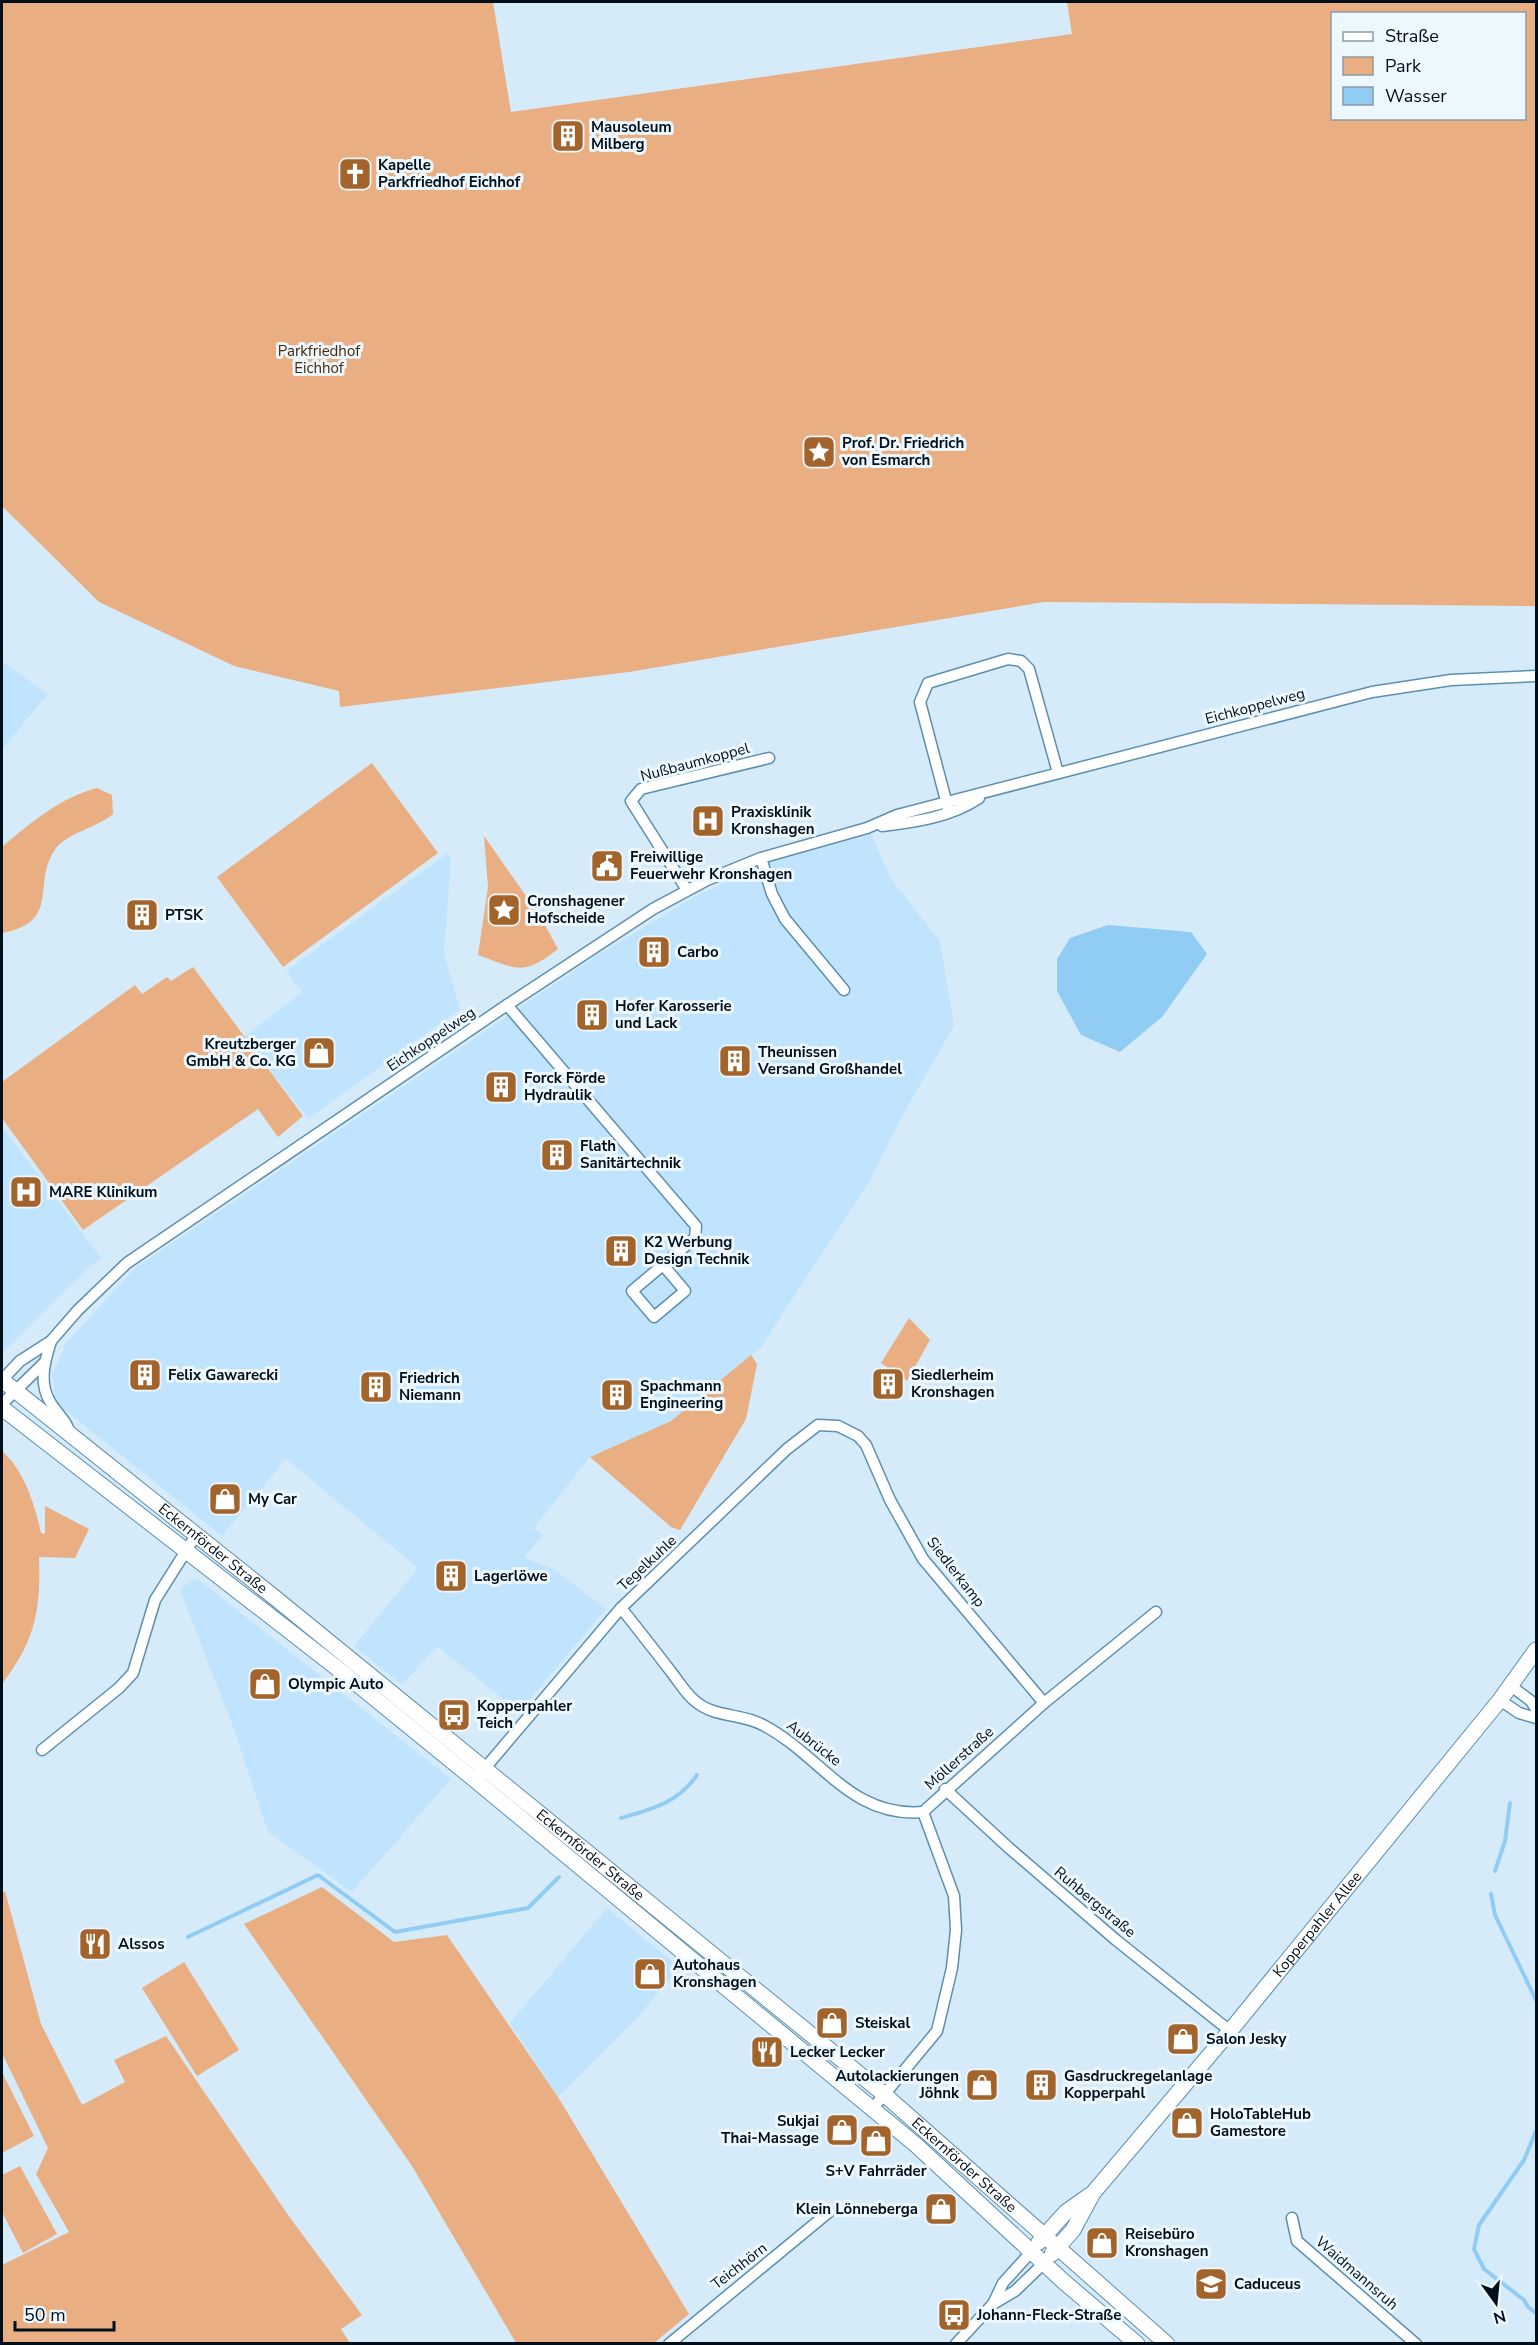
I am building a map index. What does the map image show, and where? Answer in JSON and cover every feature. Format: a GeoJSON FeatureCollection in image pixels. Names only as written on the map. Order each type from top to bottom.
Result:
{"type":"FeatureCollection","features":[{"type":"Feature","properties":{"kind":"main road","name":"Eckernförder Straße"},"geometry":{"type":"LineString","coordinates":[[2,1380],[486,1768],[885,2095],[1167,2343]]}},
{"type":"Feature","properties":{"kind":"main road","name":"Eckernförder Straße"},"geometry":{"type":"LineString","coordinates":[[2,1406],[476,1780],[873,2108],[1044,2263],[1137,2343]]}},
{"type":"Feature","properties":{"kind":"main road","name":"Kopperpahler Allee"},"geometry":{"type":"LineString","coordinates":[[1044,2263],[1073,2230],[1093,2193],[1230,2031],[1500,1700],[1536,1650]]}},
{"type":"Feature","properties":{"kind":"main road","name":"Kopperpahler Allee"},"geometry":{"type":"LineString","coordinates":[[1032,2251],[1066,2212],[1093,2193]]}},
{"type":"Feature","properties":{"kind":"street"},"geometry":{"type":"LineString","coordinates":[[948,807],[920,702],[928,682],[1008,659],[1021,661],[1029,669],[1058,773]]}},
{"type":"Feature","properties":{"kind":"street","name":"Eichkoppelweg"},"geometry":{"type":"LineString","coordinates":[[2,1380],[20,1361],[51,1341],[78,1310],[127,1263],[507,1005],[687,890],[761,858],[867,828],[914,821],[948,807],[972,803],[985,794],[1058,773],[1389,688],[1451,680],[1536,676]]}},
{"type":"Feature","properties":{"kind":"street","name":"Nußbaumkoppel"},"geometry":{"type":"LineString","coordinates":[[687,890],[631,801],[641,789],[768,758]]}},
{"type":"Feature","properties":{"kind":"street"},"geometry":{"type":"LineString","coordinates":[[761,858],[772,894],[785,919],[844,990]]}},
{"type":"Feature","properties":{"kind":"street"},"geometry":{"type":"LineString","coordinates":[[507,1005],[696,1226],[694,1238],[632,1290],[654,1317],[685,1291],[663,1265]]}},
{"type":"Feature","properties":{"kind":"street","name":"Eichkoppelweg"},"geometry":{"type":"LineString","coordinates":[[51,1341],[43,1376],[46,1395],[70,1434]]}},
{"type":"Feature","properties":{"kind":"street","name":"Eichkoppelweg"},"geometry":{"type":"LineString","coordinates":[[2,1406],[45,1362]]}},
{"type":"Feature","properties":{"kind":"street","name":"Tegelkuhle"},"geometry":{"type":"LineString","coordinates":[[476,1780],[621,1608],[802,1435],[818,1425],[828,1424],[838,1426],[858,1436],[866,1445]]}},
{"type":"Feature","properties":{"kind":"street","name":"Siedlerkamp"},"geometry":{"type":"LineString","coordinates":[[866,1445],[890,1500],[923,1558],[1044,1703]]}},
{"type":"Feature","properties":{"kind":"street"},"geometry":{"type":"LineString","coordinates":[[42,1750],[119,1688],[133,1673],[152,1608],[196,1535]]}},
{"type":"Feature","properties":{"kind":"street","name":"Aubrücke"},"geometry":{"type":"LineString","coordinates":[[621,1608],[700,1706],[723,1715],[760,1723],[791,1740],[860,1800],[880,1808],[903,1813],[923,1812]]}},
{"type":"Feature","properties":{"kind":"street","name":"Möllerstraße"},"geometry":{"type":"LineString","coordinates":[[873,2108],[937,2031],[952,1968],[956,1930],[954,1896],[923,1812],[945,1789],[1044,1703],[1156,1612]]}},
{"type":"Feature","properties":{"kind":"street"},"geometry":{"type":"LineString","coordinates":[[1511,1686],[1531,1701],[1536,1708]]}},
{"type":"Feature","properties":{"kind":"street"},"geometry":{"type":"LineString","coordinates":[[1500,1700],[1519,1713],[1536,1718]]}},
{"type":"Feature","properties":{"kind":"street","name":"Ruhbergstraße"},"geometry":{"type":"LineString","coordinates":[[945,1789],[1089,1917],[1230,2031]]}},
{"type":"Feature","properties":{"kind":"street","name":"Teichhörn"},"geometry":{"type":"LineString","coordinates":[[669,2343],[829,2212]]}},
{"type":"Feature","properties":{"kind":"street","name":"Waidmannsruh"},"geometry":{"type":"LineString","coordinates":[[1292,2218],[1297,2241],[1416,2343]]}},
{"type":"Feature","properties":{"kind":"street"},"geometry":{"type":"LineString","coordinates":[[993,2304],[1003,2283],[1032,2251]]}},
{"type":"Feature","properties":{"kind":"street"},"geometry":{"type":"LineString","coordinates":[[956,2343],[993,2304],[1015,2291],[1044,2263]]}},
{"type":"Feature","properties":{"kind":"shaded area"},"geometry":{"type":"Polygon","coordinates":[[[2,661],[48,694],[2,749],[2,661]]]}},
{"type":"Feature","properties":{"kind":"shaded area"},"geometry":{"type":"Polygon","coordinates":[[[871,834],[891,879],[940,941],[954,1026],[905,1111],[869,1182],[761,1347],[671,1421],[590,1457],[534,1528],[543,1535],[524,1558],[554,1569],[606,1609],[519,1712],[437,1646],[402,1685],[354,1646],[418,1568],[286,1459],[222,1536],[56,1403],[52,1376],[66,1343],[134,1269],[599,954],[694,897],[765,864],[871,834]]]}},
{"type":"Feature","properties":{"kind":"shaded area","name":"Kreutzberger GmbH & Co. KG"},"geometry":{"type":"Polygon","coordinates":[[[448,853],[451,862],[444,954],[460,1009],[308,1119],[244,1037],[302,992],[286,971],[448,853]]]}},
{"type":"Feature","properties":{"kind":"shaded area","name":"MARE Klinikum"},"geometry":{"type":"Polygon","coordinates":[[[2,1127],[101,1258],[2,1353],[2,1127]]]}},
{"type":"Feature","properties":{"kind":"shaded area"},"geometry":{"type":"Polygon","coordinates":[[[198,1579],[451,1779],[352,1892],[268,1832],[235,1732],[180,1590],[191,1580],[198,1579]]]}},
{"type":"Feature","properties":{"kind":"shaded area"},"geometry":{"type":"Polygon","coordinates":[[[607,1908],[679,1967],[638,2017],[558,2097],[510,2023],[607,1908]]]}},
{"type":"Feature","properties":{"kind":"green space","name":"Parkfriedhof Eichhof"},"geometry":{"type":"Polygon","coordinates":[[[3,2],[493,2],[511,112],[1072,34],[1067,2],[1536,2],[1536,606],[1044,602],[629,672],[340,707],[339,691],[234,666],[99,602],[2,506],[3,2]]]}},
{"type":"Feature","properties":{"kind":"green space"},"geometry":{"type":"Polygon","coordinates":[[[372,763],[438,853],[283,967],[217,877],[372,763]]]}},
{"type":"Feature","properties":{"kind":"green space"},"geometry":{"type":"Polygon","coordinates":[[[97,788],[112,795],[113,814],[59,845],[48,864],[39,911],[32,920],[20,928],[2,933],[2,847],[59,804],[97,788]]]}},
{"type":"Feature","properties":{"kind":"green space"},"geometry":{"type":"Polygon","coordinates":[[[484,836],[540,916],[558,949],[536,964],[519,968],[511,967],[478,955],[488,887],[484,836]]]}},
{"type":"Feature","properties":{"kind":"green space"},"geometry":{"type":"Polygon","coordinates":[[[193,967],[303,1116],[278,1137],[258,1109],[83,1230],[2,1118],[2,1082],[135,985],[142,994],[167,977],[171,981],[193,967]]]}},
{"type":"Feature","properties":{"kind":"green space"},"geometry":{"type":"Polygon","coordinates":[[[909,1318],[930,1340],[907,1381],[881,1363],[909,1318]]]}},
{"type":"Feature","properties":{"kind":"green space"},"geometry":{"type":"Polygon","coordinates":[[[751,1355],[757,1364],[746,1419],[680,1530],[671,1527],[590,1457],[671,1421],[751,1355]]]}},
{"type":"Feature","properties":{"kind":"green space"},"geometry":{"type":"Polygon","coordinates":[[[2,1451],[17,1468],[22,1478],[32,1500],[41,1533],[45,1534],[45,1506],[89,1529],[75,1558],[39,1557],[39,1593],[34,1624],[22,1653],[2,1684],[2,1451]]]}},
{"type":"Feature","properties":{"kind":"green space"},"geometry":{"type":"Polygon","coordinates":[[[322,1887],[394,1942],[447,1935],[558,2097],[689,2314],[654,2343],[516,2343],[412,2166],[244,1924],[322,1887]]]}},
{"type":"Feature","properties":{"kind":"green space"},"geometry":{"type":"Polygon","coordinates":[[[5,1891],[41,2024],[82,2105],[125,2082],[114,2060],[166,2036],[288,2215],[362,2315],[341,2329],[350,2343],[2,2343],[2,2265],[69,2232],[36,2174],[48,2148],[2,2053],[2,1893],[5,1891]]]}},
{"type":"Feature","properties":{"kind":"green space"},"geometry":{"type":"Polygon","coordinates":[[[184,1962],[239,2050],[197,2076],[142,1988],[184,1962]]]}},
{"type":"Feature","properties":{"kind":"green space"},"geometry":{"type":"Polygon","coordinates":[[[2,2072],[34,2136],[2,2153],[2,2072]]]}},
{"type":"Feature","properties":{"kind":"green space"},"geometry":{"type":"Polygon","coordinates":[[[20,2166],[57,2234],[23,2253],[2,2212],[2,2175],[20,2166]]]}},
{"type":"Feature","properties":{"kind":"water"},"geometry":{"type":"Polygon","coordinates":[[[1108,925],[1191,932],[1207,954],[1162,1017],[1120,1052],[1081,1035],[1057,991],[1057,959],[1070,938],[1108,925]]]}},
{"type":"Feature","properties":{"kind":"waterway"},"geometry":{"type":"LineString","coordinates":[[621,1818],[654,1808],[673,1799],[690,1785],[697,1775]]}},
{"type":"Feature","properties":{"kind":"waterway"},"geometry":{"type":"LineString","coordinates":[[1495,1871],[1505,1841],[1510,1803]]}},
{"type":"Feature","properties":{"kind":"waterway"},"geometry":{"type":"LineString","coordinates":[[188,1937],[318,1875],[395,1932],[528,1908],[559,1877]]}},
{"type":"Feature","properties":{"kind":"waterway"},"geometry":{"type":"LineString","coordinates":[[1491,1894],[1495,1915],[1536,2000]]}},
{"type":"Feature","properties":{"kind":"waterway"},"geometry":{"type":"LineString","coordinates":[[1536,2131],[1524,2160],[1479,2225],[1474,2249],[1484,2269],[1524,2300],[1528,2307],[1536,2313]]}},
{"type":"Feature","properties":{"kind":"place","name":"Mausoleum Milberg"},"geometry":{"type":"Point","coordinates":[568,136]}},
{"type":"Feature","properties":{"kind":"place","name":"Kapelle Parkfriedhof Eichhof"},"geometry":{"type":"Point","coordinates":[355,174]}},
{"type":"Feature","properties":{"kind":"place","name":"Prof. Dr. Friedrich von Esmarch"},"geometry":{"type":"Point","coordinates":[819,452]}},
{"type":"Feature","properties":{"kind":"place","name":"Praxisklinik Kronshagen"},"geometry":{"type":"Point","coordinates":[708,821]}},
{"type":"Feature","properties":{"kind":"place","name":"Freiwillige Feuerwehr Kronshagen"},"geometry":{"type":"Point","coordinates":[607,866]}},
{"type":"Feature","properties":{"kind":"place","name":"Cronshagener Hofscheide"},"geometry":{"type":"Point","coordinates":[504,910]}},
{"type":"Feature","properties":{"kind":"place","name":"PTSK"},"geometry":{"type":"Point","coordinates":[142,915]}},
{"type":"Feature","properties":{"kind":"place","name":"Carbo"},"geometry":{"type":"Point","coordinates":[654,952]}},
{"type":"Feature","properties":{"kind":"place","name":"Hofer Karosserie und Lack"},"geometry":{"type":"Point","coordinates":[592,1015]}},
{"type":"Feature","properties":{"kind":"place","name":"Kreutzberger GmbH & Co. KG"},"geometry":{"type":"Point","coordinates":[319,1053]}},
{"type":"Feature","properties":{"kind":"place","name":"Theunissen Versand Großhandel"},"geometry":{"type":"Point","coordinates":[735,1061]}},
{"type":"Feature","properties":{"kind":"place","name":"Forck Förde Hydraulik"},"geometry":{"type":"Point","coordinates":[501,1087]}},
{"type":"Feature","properties":{"kind":"place","name":"Flath Sanitärtechnik"},"geometry":{"type":"Point","coordinates":[557,1155]}},
{"type":"Feature","properties":{"kind":"place","name":"MARE Klinikum"},"geometry":{"type":"Point","coordinates":[26,1192]}},
{"type":"Feature","properties":{"kind":"place","name":"K2 Werbung Design Technik"},"geometry":{"type":"Point","coordinates":[621,1251]}},
{"type":"Feature","properties":{"kind":"place","name":"Felix Gawarecki"},"geometry":{"type":"Point","coordinates":[145,1375]}},
{"type":"Feature","properties":{"kind":"place","name":"Siedlerheim Kronshagen"},"geometry":{"type":"Point","coordinates":[888,1384]}},
{"type":"Feature","properties":{"kind":"place","name":"Friedrich Niemann"},"geometry":{"type":"Point","coordinates":[376,1387]}},
{"type":"Feature","properties":{"kind":"place","name":"Spachmann Engineering"},"geometry":{"type":"Point","coordinates":[617,1395]}},
{"type":"Feature","properties":{"kind":"place","name":"My Car"},"geometry":{"type":"Point","coordinates":[225,1499]}},
{"type":"Feature","properties":{"kind":"place","name":"Lagerlöwe"},"geometry":{"type":"Point","coordinates":[451,1576]}},
{"type":"Feature","properties":{"kind":"place","name":"Olympic Auto"},"geometry":{"type":"Point","coordinates":[265,1684]}},
{"type":"Feature","properties":{"kind":"place","name":"Kopperpahler Teich"},"geometry":{"type":"Point","coordinates":[454,1715]}},
{"type":"Feature","properties":{"kind":"place","name":"Alssos"},"geometry":{"type":"Point","coordinates":[95,1944]}},
{"type":"Feature","properties":{"kind":"place","name":"Autohaus Kronshagen"},"geometry":{"type":"Point","coordinates":[650,1974]}},
{"type":"Feature","properties":{"kind":"place","name":"Steiskal"},"geometry":{"type":"Point","coordinates":[832,2023]}},
{"type":"Feature","properties":{"kind":"place","name":"Salon Jesky"},"geometry":{"type":"Point","coordinates":[1183,2039]}},
{"type":"Feature","properties":{"kind":"place","name":"Lecker Lecker"},"geometry":{"type":"Point","coordinates":[767,2052]}},
{"type":"Feature","properties":{"kind":"place","name":"Autolackierungen Jöhnk"},"geometry":{"type":"Point","coordinates":[982,2085]}},
{"type":"Feature","properties":{"kind":"place","name":"Gasdruckregelanlage Kopperpahl"},"geometry":{"type":"Point","coordinates":[1041,2085]}},
{"type":"Feature","properties":{"kind":"place","name":"HoloTableHub Gamestore"},"geometry":{"type":"Point","coordinates":[1187,2123]}},
{"type":"Feature","properties":{"kind":"place","name":"Sukjai Thai-Massage"},"geometry":{"type":"Point","coordinates":[842,2130]}},
{"type":"Feature","properties":{"kind":"place","name":"S+V Fahrräder"},"geometry":{"type":"Point","coordinates":[876,2141]}},
{"type":"Feature","properties":{"kind":"place","name":"Klein Lönneberga"},"geometry":{"type":"Point","coordinates":[941,2209]}},
{"type":"Feature","properties":{"kind":"place","name":"Reisebüro Kronshagen"},"geometry":{"type":"Point","coordinates":[1102,2243]}},
{"type":"Feature","properties":{"kind":"place","name":"Caduceus"},"geometry":{"type":"Point","coordinates":[1211,2284]}},
{"type":"Feature","properties":{"kind":"place","name":"Johann-Fleck-Straße"},"geometry":{"type":"Point","coordinates":[954,2315]}}]}
